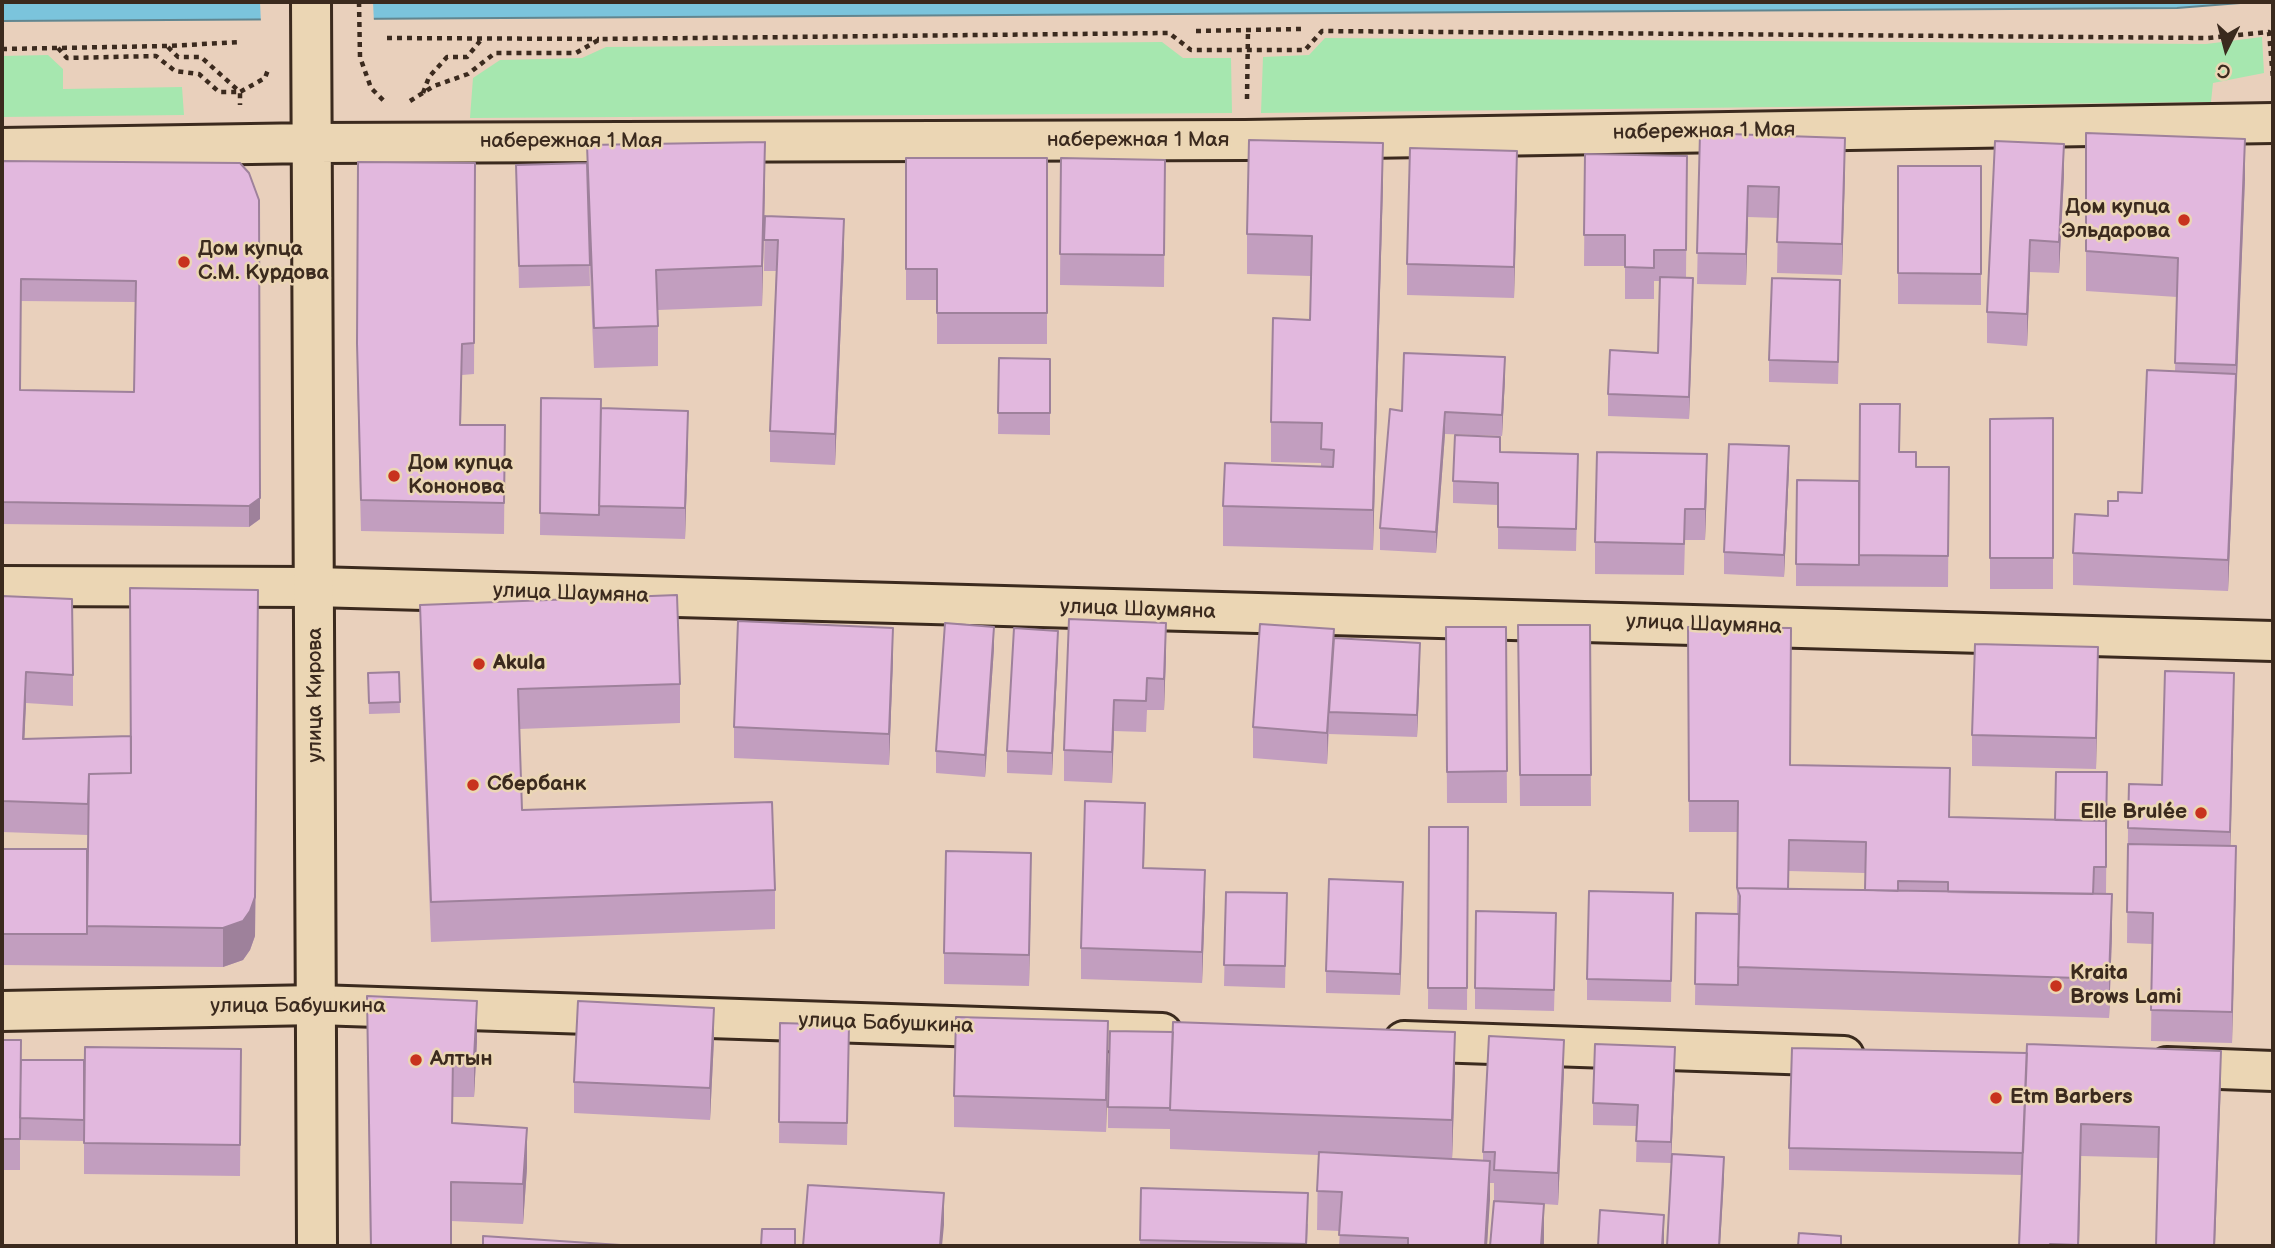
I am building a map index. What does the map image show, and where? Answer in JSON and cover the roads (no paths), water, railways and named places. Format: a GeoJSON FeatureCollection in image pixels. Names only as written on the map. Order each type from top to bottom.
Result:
{"type":"FeatureCollection","features":[{"type":"Feature","properties":{"kind":"street","name":"улица Кирова"},"geometry":{"type":"LineString","coordinates":[[311,2],[316,587],[317,1246]]}},
{"type":"Feature","properties":{"kind":"street","name":"набережная 1 Мая"},"geometry":{"type":"LineString","coordinates":[[2,148],[1231,140],[2273,123]]}},
{"type":"Feature","properties":{"kind":"street","name":"улица Шаумяна"},"geometry":{"type":"LineString","coordinates":[[2,586],[316,587],[2273,641]]}},
{"type":"Feature","properties":{"kind":"street","name":"улица Бабушкина"},"geometry":{"type":"LineString","coordinates":[[2,1011],[317,1004],[1198,1034]]}},
{"type":"Feature","properties":{"kind":"street"},"geometry":{"type":"LineString","coordinates":[[1365,1040],[1880,1058]]}},
{"type":"Feature","properties":{"kind":"street"},"geometry":{"type":"LineString","coordinates":[[2131,1066],[2273,1071]]}},
{"type":"Feature","properties":{"kind":"water"},"geometry":{"type":"Polygon","coordinates":[[[2,2],[2253,2],[2177,8],[2,21],[2,2]]]}},
{"type":"Feature","properties":{"kind":"place","name":"Дом купца Эльдарова"},"geometry":{"type":"Point","coordinates":[2184,220]}},
{"type":"Feature","properties":{"kind":"place","name":"Дом купца С.М. Курдова"},"geometry":{"type":"Point","coordinates":[184,262]}},
{"type":"Feature","properties":{"kind":"place","name":"Дом купца Кононова"},"geometry":{"type":"Point","coordinates":[394,476]}},
{"type":"Feature","properties":{"kind":"place","name":"Akula"},"geometry":{"type":"Point","coordinates":[479,664]}},
{"type":"Feature","properties":{"kind":"place","name":"Сбербанк"},"geometry":{"type":"Point","coordinates":[473,785]}},
{"type":"Feature","properties":{"kind":"place","name":"Elle Brulée"},"geometry":{"type":"Point","coordinates":[2201,813]}},
{"type":"Feature","properties":{"kind":"place","name":"Kraita Brows Lami"},"geometry":{"type":"Point","coordinates":[2056,986]}},
{"type":"Feature","properties":{"kind":"place","name":"Алтын"},"geometry":{"type":"Point","coordinates":[416,1060]}},
{"type":"Feature","properties":{"kind":"place","name":"Etm Barbers"},"geometry":{"type":"Point","coordinates":[1996,1098]}}]}
